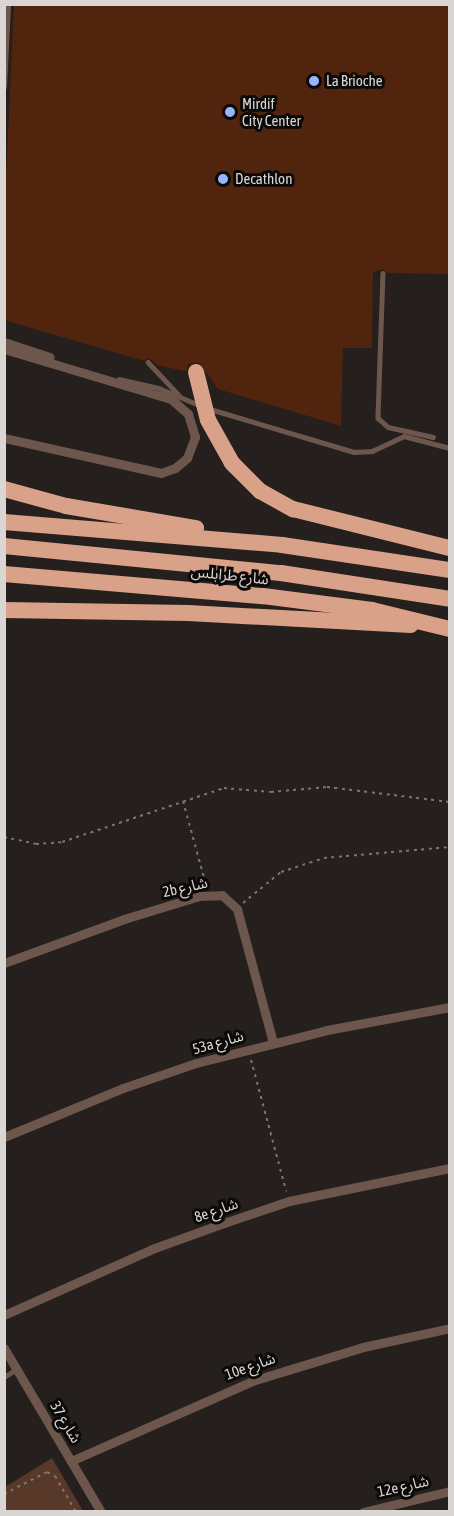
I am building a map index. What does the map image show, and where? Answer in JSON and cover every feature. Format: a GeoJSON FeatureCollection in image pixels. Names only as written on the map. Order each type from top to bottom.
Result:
{"type":"FeatureCollection","features":[{"type":"Feature","properties":{"kind":"highway"},"geometry":{"type":"LineString","coordinates":[[196,372],[207,420],[232,464],[260,491],[293,509],[450,548]]}},
{"type":"Feature","properties":{"kind":"highway"},"geometry":{"type":"LineString","coordinates":[[4,489],[66,506],[282,545],[450,570]]}},
{"type":"Feature","properties":{"kind":"highway"},"geometry":{"type":"LineString","coordinates":[[4,522],[282,545]]}},
{"type":"Feature","properties":{"kind":"highway","name":"شارع طرابلس"},"geometry":{"type":"LineString","coordinates":[[4,546],[281,573],[450,599]]}},
{"type":"Feature","properties":{"kind":"highway","name":"شارع طرابلس"},"geometry":{"type":"LineString","coordinates":[[4,574],[263,596],[372,610],[450,629]]}},
{"type":"Feature","properties":{"kind":"highway"},"geometry":{"type":"LineString","coordinates":[[4,610],[132,611],[372,625],[427,625]]}},
{"type":"Feature","properties":{"kind":"street"},"geometry":{"type":"LineString","coordinates":[[4,342],[63,364]]}},
{"type":"Feature","properties":{"kind":"street"},"geometry":{"type":"LineString","coordinates":[[4,349],[113,379],[183,407],[195,437],[191,452],[182,464],[168,471],[146,472],[4,438]]}},
{"type":"Feature","properties":{"kind":"street","name":"2b شارع"},"geometry":{"type":"LineString","coordinates":[[4,963],[208,894],[222,895],[237,909]]}},
{"type":"Feature","properties":{"kind":"street"},"geometry":{"type":"LineString","coordinates":[[237,909],[273,1042]]}},
{"type":"Feature","properties":{"kind":"street","name":"53a شارع"},"geometry":{"type":"LineString","coordinates":[[4,1137],[123,1088],[248,1048],[450,1007]]}},
{"type":"Feature","properties":{"kind":"street","name":"8e شارع"},"geometry":{"type":"LineString","coordinates":[[4,1315],[153,1249],[289,1202],[450,1168]]}},
{"type":"Feature","properties":{"kind":"street","name":"10e شارع"},"geometry":{"type":"LineString","coordinates":[[71,1461],[252,1381],[363,1347],[450,1328]]}},
{"type":"Feature","properties":{"kind":"street","name":"شارع 37"},"geometry":{"type":"LineString","coordinates":[[4,1348],[102,1512]]}},
{"type":"Feature","properties":{"kind":"street","name":"12e شارع"},"geometry":{"type":"LineString","coordinates":[[363,1512],[450,1491]]}},
{"type":"Feature","properties":{"kind":"lane"},"geometry":{"type":"LineString","coordinates":[[4,87],[8,4]]}},
{"type":"Feature","properties":{"kind":"lane"},"geometry":{"type":"LineString","coordinates":[[383,273],[378,418],[388,427],[433,437]]}},
{"type":"Feature","properties":{"kind":"lane"},"geometry":{"type":"LineString","coordinates":[[148,362],[180,396]]}},
{"type":"Feature","properties":{"kind":"lane"},"geometry":{"type":"LineString","coordinates":[[113,379],[148,384],[206,408],[354,452],[372,451],[401,436],[450,448]]}},
{"type":"Feature","properties":{"kind":"lane"},"geometry":{"type":"LineString","coordinates":[[4,1377],[17,1369]]}},
{"type":"Feature","properties":{"kind":"path"},"geometry":{"type":"LineString","coordinates":[[4,837],[36,844],[62,843],[224,788],[271,792],[316,787],[450,802]]}},
{"type":"Feature","properties":{"kind":"path"},"geometry":{"type":"LineString","coordinates":[[183,801],[208,894]]}},
{"type":"Feature","properties":{"kind":"path"},"geometry":{"type":"LineString","coordinates":[[237,909],[280,872],[324,858],[450,847]]}},
{"type":"Feature","properties":{"kind":"path"},"geometry":{"type":"LineString","coordinates":[[248,1048],[289,1202]]}},
{"type":"Feature","properties":{"kind":"path"},"geometry":{"type":"LineString","coordinates":[[4,1494],[47,1472],[55,1476],[76,1512]]}},
{"type":"Feature","properties":{"kind":"shaded area"},"geometry":{"type":"Polygon","coordinates":[[[52,1458],[83,1511],[5,1511],[5,1487],[52,1458]]]}},
{"type":"Feature","properties":{"kind":"building","name":"Mirdif City Center"},"geometry":{"type":"Polygon","coordinates":[[[14,4],[450,4],[450,274],[387,273],[383,269],[373,272],[372,348],[343,348],[341,426],[218,389],[199,362],[189,364],[186,371],[175,369],[157,365],[149,358],[144,361],[4,320],[4,219],[14,4]]]}},
{"type":"Feature","properties":{"kind":"place","name":"La Brioche"},"geometry":{"type":"Point","coordinates":[314,81]}},
{"type":"Feature","properties":{"kind":"place","name":"Mirdif City Center"},"geometry":{"type":"Point","coordinates":[230,112]}},
{"type":"Feature","properties":{"kind":"place","name":"Decathlon"},"geometry":{"type":"Point","coordinates":[223,179]}}]}
